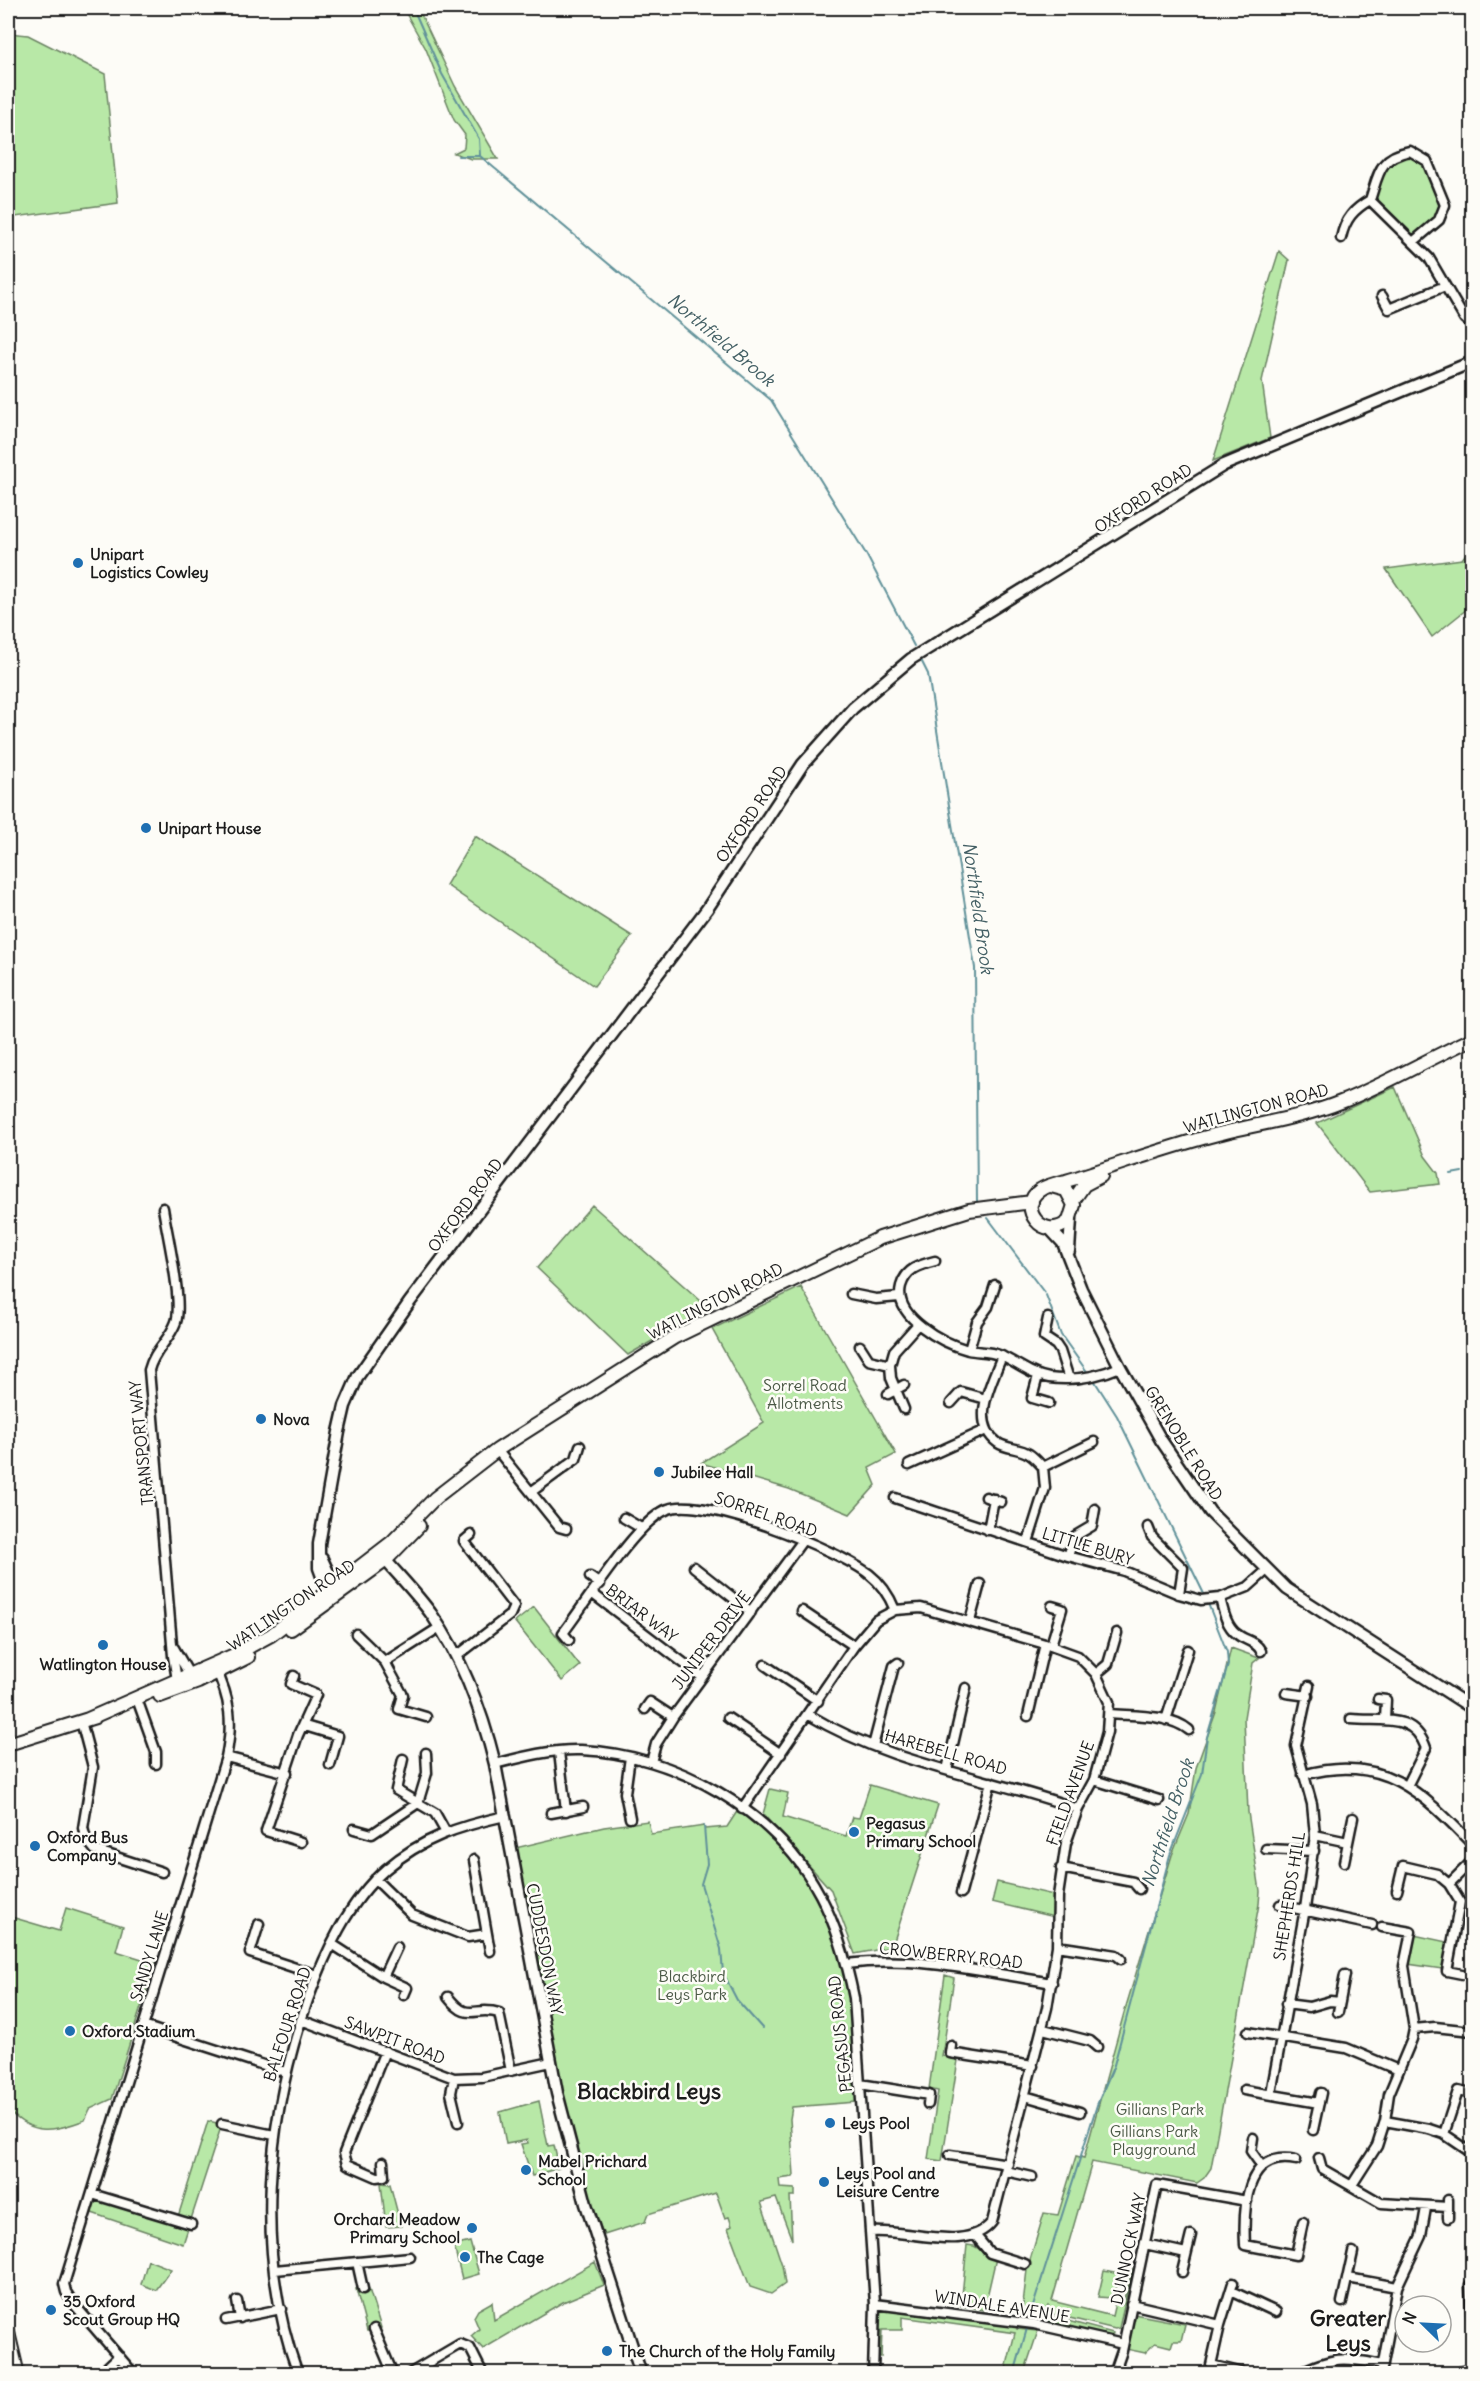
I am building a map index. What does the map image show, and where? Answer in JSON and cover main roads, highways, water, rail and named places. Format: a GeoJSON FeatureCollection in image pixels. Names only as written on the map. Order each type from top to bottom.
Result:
{"type":"FeatureCollection","features":[{"type":"Feature","properties":{"kind":"main road","name":"WATLINGTON ROAD"},"geometry":{"type":"LineString","coordinates":[[1050,1186],[1196,1140],[1341,1102],[1473,1039]]}},
{"type":"Feature","properties":{"kind":"main road","name":"WATLINGTON ROAD"},"geometry":{"type":"LineString","coordinates":[[1073,1201],[1084,1185],[1144,1158]]}},
{"type":"Feature","properties":{"kind":"main road"},"geometry":{"type":"LineString","coordinates":[[1050,1186],[1066,1190],[1073,1201],[1071,1219],[1064,1226],[1050,1229],[1036,1221],[1031,1209],[1032,1202],[1041,1189],[1050,1186]]}},
{"type":"Feature","properties":{"kind":"main road","name":"WATLINGTON ROAD"},"geometry":{"type":"LineString","coordinates":[[8,1744],[138,1701],[184,1680],[249,1657],[382,1556],[478,1465],[497,1450],[666,1343],[708,1320],[880,1238],[950,1215],[987,1207],[1032,1202]]}},
{"type":"Feature","properties":{"kind":"main road","name":"WATLINGTON ROAD"},"geometry":{"type":"LineString","coordinates":[[987,1207],[1014,1212],[1036,1221]]}},
{"type":"Feature","properties":{"kind":"waterway"},"geometry":{"type":"LineString","coordinates":[[413,8],[442,74],[479,139],[480,156]]}},
{"type":"Feature","properties":{"kind":"waterway","name":"Northfield Brook"},"geometry":{"type":"LineString","coordinates":[[458,156],[480,156],[771,400],[866,554],[914,646]]}},
{"type":"Feature","properties":{"kind":"waterway","name":"Northfield Brook"},"geometry":{"type":"LineString","coordinates":[[920,658],[928,674],[975,968],[977,1202]]}},
{"type":"Feature","properties":{"kind":"waterway"},"geometry":{"type":"LineString","coordinates":[[1451,1174],[1462,1172]]}},
{"type":"Feature","properties":{"kind":"waterway","name":"Northfield Brook"},"geometry":{"type":"LineString","coordinates":[[988,1218],[1046,1295],[1061,1335],[1088,1373]]}},
{"type":"Feature","properties":{"kind":"waterway","name":"Northfield Brook"},"geometry":{"type":"LineString","coordinates":[[1094,1380],[1117,1416],[1205,1596]]}},
{"type":"Feature","properties":{"kind":"waterway","name":"Northfield Brook"},"geometry":{"type":"LineString","coordinates":[[1029,2319],[1097,2105],[1114,2065],[1170,1855],[1202,1774],[1207,1737],[1228,1665],[1227,1652],[1207,1601]]}},
{"type":"Feature","properties":{"kind":"waterway"},"geometry":{"type":"LineString","coordinates":[[704,1826],[707,1864],[701,1884],[721,1949],[723,1973],[737,2000],[762,2028]]}},
{"type":"Feature","properties":{"kind":"waterway","name":"Northfield Brook"},"geometry":{"type":"LineString","coordinates":[[1014,2374],[1028,2325]]}},
{"type":"Feature","properties":{"kind":"railway"},"geometry":{"type":"LineString","coordinates":[[8,2302],[25,2374]]}},
{"type":"Feature","properties":{"kind":"place","name":"Unipart Logistics Cowley"},"geometry":{"type":"Point","coordinates":[78,563]}},
{"type":"Feature","properties":{"kind":"place","name":"Unipart House"},"geometry":{"type":"Point","coordinates":[146,828]}},
{"type":"Feature","properties":{"kind":"place","name":"Nova"},"geometry":{"type":"Point","coordinates":[261,1419]}},
{"type":"Feature","properties":{"kind":"place","name":"Jubilee Hall"},"geometry":{"type":"Point","coordinates":[659,1472]}},
{"type":"Feature","properties":{"kind":"place","name":"Watlington House"},"geometry":{"type":"Point","coordinates":[103,1645]}},
{"type":"Feature","properties":{"kind":"place","name":"Pegasus Primary School"},"geometry":{"type":"Point","coordinates":[854,1832]}},
{"type":"Feature","properties":{"kind":"place","name":"Oxford Bus Company"},"geometry":{"type":"Point","coordinates":[35,1846]}},
{"type":"Feature","properties":{"kind":"place","name":"Oxford Stadium"},"geometry":{"type":"Point","coordinates":[70,2031]}},
{"type":"Feature","properties":{"kind":"place","name":"Leys Pool"},"geometry":{"type":"Point","coordinates":[830,2123]}},
{"type":"Feature","properties":{"kind":"place","name":"Mabel Prichard School"},"geometry":{"type":"Point","coordinates":[526,2170]}},
{"type":"Feature","properties":{"kind":"place","name":"Leys Pool and Leisure Centre"},"geometry":{"type":"Point","coordinates":[824,2182]}},
{"type":"Feature","properties":{"kind":"place","name":"Orchard Meadow Primary School"},"geometry":{"type":"Point","coordinates":[472,2228]}},
{"type":"Feature","properties":{"kind":"place","name":"The Cage"},"geometry":{"type":"Point","coordinates":[465,2257]}},
{"type":"Feature","properties":{"kind":"place","name":"35 Oxford Scout Group HQ"},"geometry":{"type":"Point","coordinates":[51,2310]}},
{"type":"Feature","properties":{"kind":"place","name":"The Church of the Holy Family"},"geometry":{"type":"Point","coordinates":[607,2351]}},
{"type":"Feature","properties":{"kind":"district","name":"Blackbird Leys"},"geometry":{"type":"Point","coordinates":[649,2091]}},
{"type":"Feature","properties":{"kind":"district","name":"Greater Leys"},"geometry":{"type":"Point","coordinates":[1348,2330]}},
{"type":"Feature","properties":{"kind":"park label","name":"Sorrel Road Allotments"},"geometry":{"type":"Point","coordinates":[805,1394]}},
{"type":"Feature","properties":{"kind":"park label","name":"Blackbird Leys Park"},"geometry":{"type":"Point","coordinates":[692,1985]}},
{"type":"Feature","properties":{"kind":"park label","name":"Gillians Park"},"geometry":{"type":"Point","coordinates":[1160,2109]}},
{"type":"Feature","properties":{"kind":"park label","name":"Gillians Park Playground"},"geometry":{"type":"Point","coordinates":[1154,2140]}}]}
